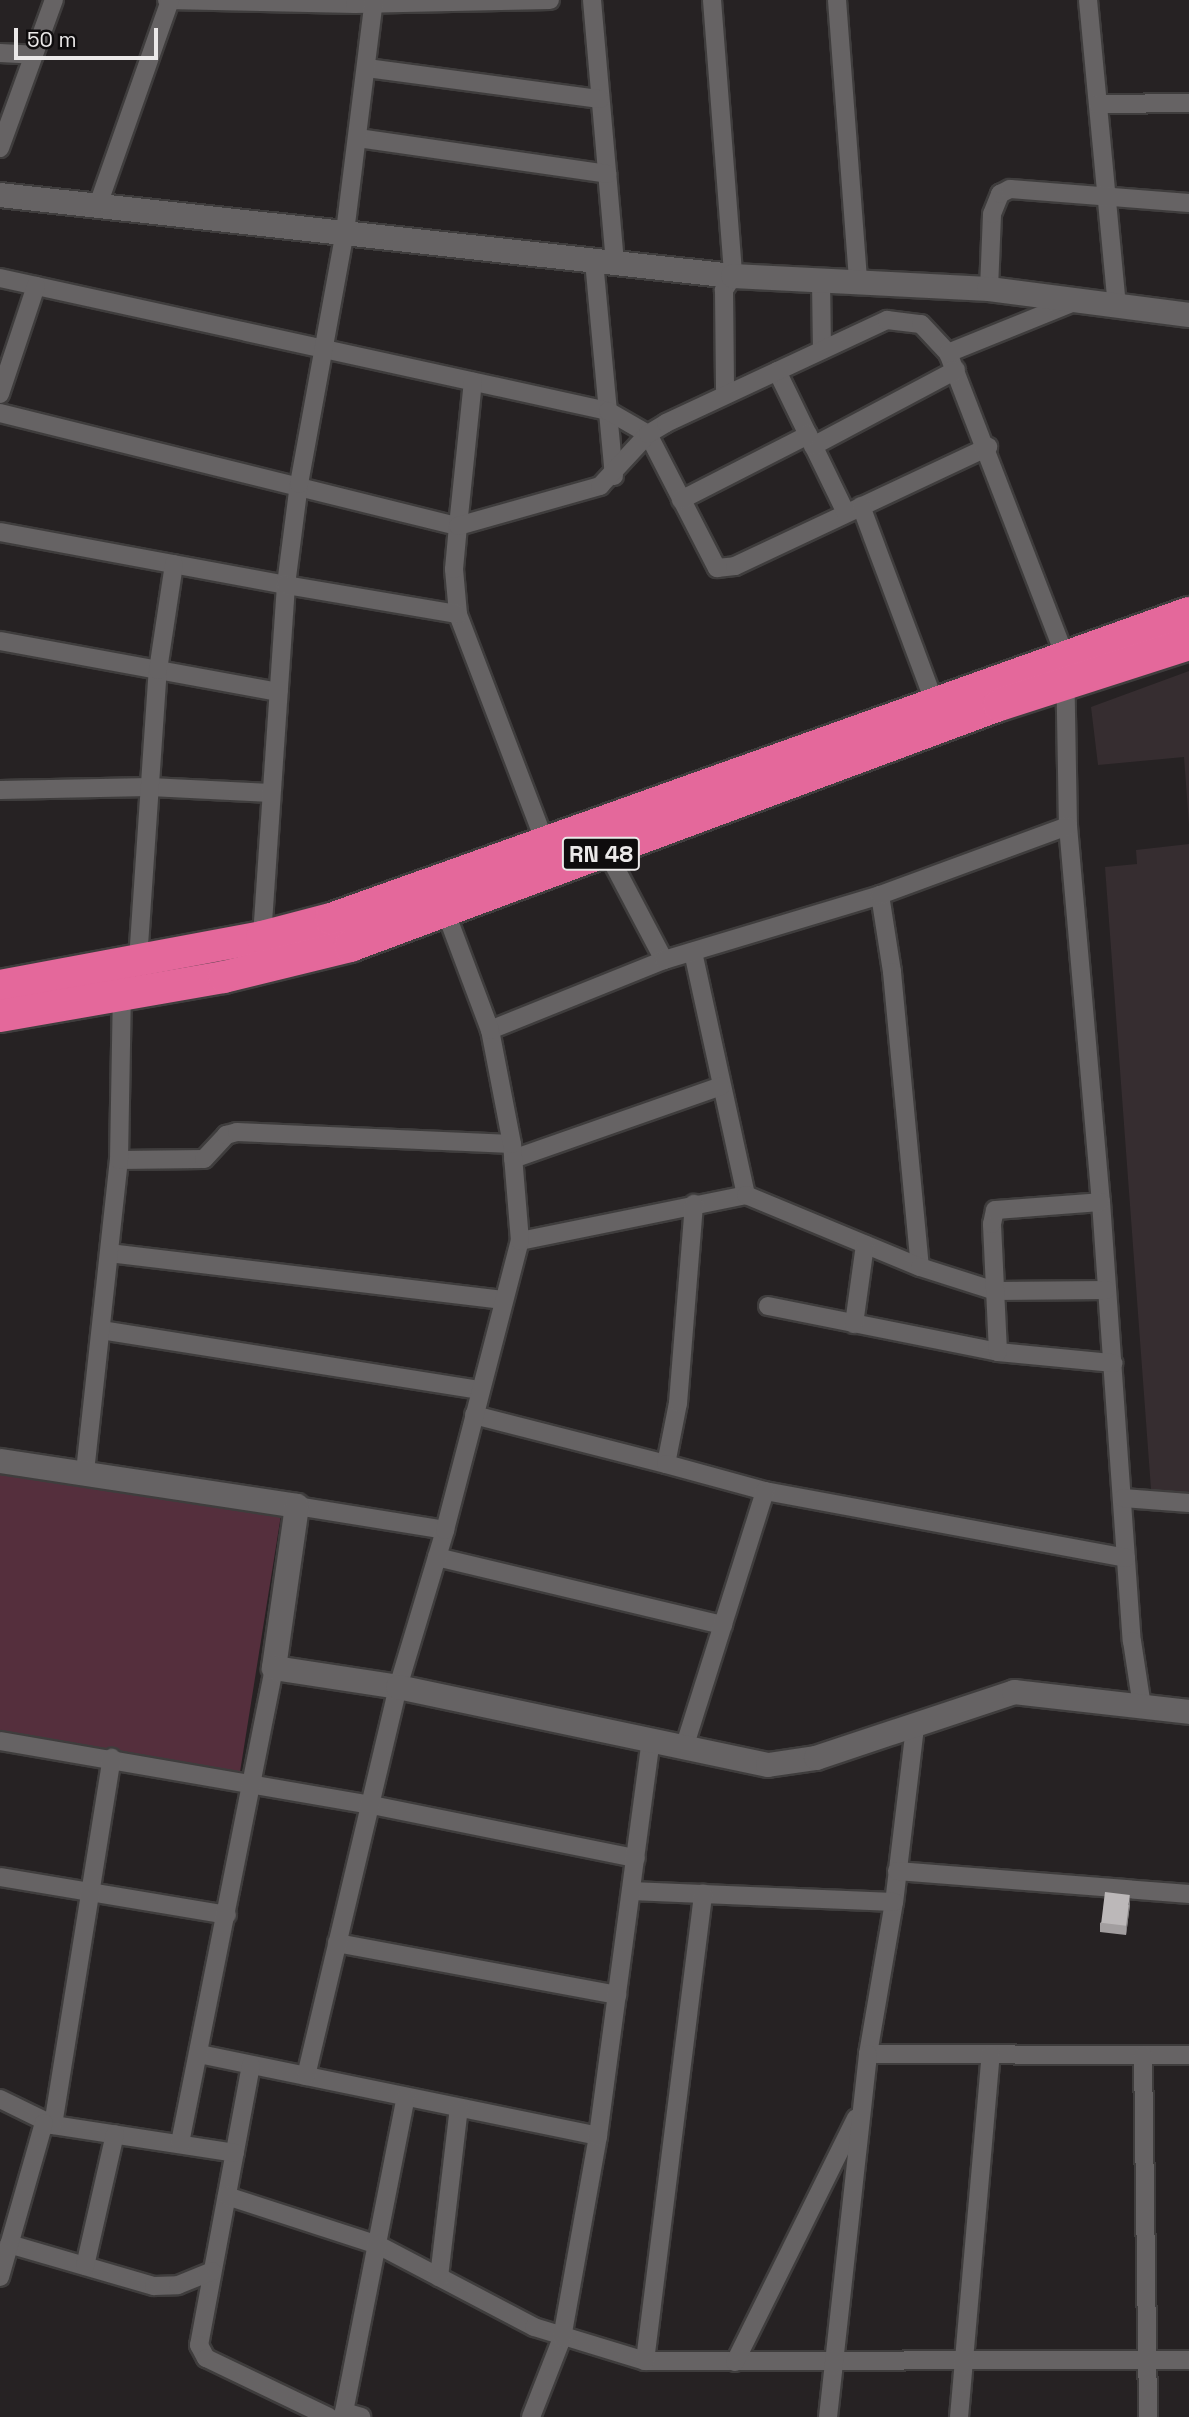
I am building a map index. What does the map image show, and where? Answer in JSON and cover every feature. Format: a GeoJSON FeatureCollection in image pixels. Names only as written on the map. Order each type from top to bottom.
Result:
{"type":"FeatureCollection","features":[{"type":"Feature","properties":{"kind":"highway","name":"RN 48"},"geometry":{"type":"LineString","coordinates":[[0,986],[261,937],[331,919],[547,845],[649,822],[1066,669],[1189,613]]}},
{"type":"Feature","properties":{"kind":"highway","name":"RN 48"},"geometry":{"type":"LineString","coordinates":[[0,1016],[249,972],[350,946],[607,852],[649,822],[935,704],[1066,669],[1189,644]]}},
{"type":"Feature","properties":{"kind":"street"},"geometry":{"type":"LineString","coordinates":[[0,148],[54,0]]}},
{"type":"Feature","properties":{"kind":"street"},"geometry":{"type":"LineString","coordinates":[[98,205],[168,0],[550,0]]}},
{"type":"Feature","properties":{"kind":"street"},"geometry":{"type":"LineString","coordinates":[[592,0],[607,174],[605,262],[608,411],[614,476]]}},
{"type":"Feature","properties":{"kind":"street"},"geometry":{"type":"LineString","coordinates":[[712,0],[733,276],[724,290],[725,394]]}},
{"type":"Feature","properties":{"kind":"street"},"geometry":{"type":"LineString","coordinates":[[837,0],[858,282]]}},
{"type":"Feature","properties":{"kind":"street"},"geometry":{"type":"LineString","coordinates":[[1088,0],[1110,195],[1117,306]]}},
{"type":"Feature","properties":{"kind":"street"},"geometry":{"type":"LineString","coordinates":[[261,937],[286,585],[299,484],[345,232],[375,2]]}},
{"type":"Feature","properties":{"kind":"street"},"geometry":{"type":"LineString","coordinates":[[0,53],[34,55]]}},
{"type":"Feature","properties":{"kind":"street"},"geometry":{"type":"LineString","coordinates":[[367,68],[600,99]]}},
{"type":"Feature","properties":{"kind":"street"},"geometry":{"type":"LineString","coordinates":[[1098,104],[1189,103]]}},
{"type":"Feature","properties":{"kind":"street"},"geometry":{"type":"LineString","coordinates":[[358,138],[607,174]]}},
{"type":"Feature","properties":{"kind":"street"},"geometry":{"type":"LineString","coordinates":[[989,289],[992,214],[1000,194],[1010,189],[1189,203]]}},
{"type":"Feature","properties":{"kind":"street"},"geometry":{"type":"LineString","coordinates":[[0,195],[733,276],[989,289],[1072,303],[1189,315]]}},
{"type":"Feature","properties":{"kind":"street"},"geometry":{"type":"LineString","coordinates":[[0,278],[608,411],[648,434],[714,566],[721,569],[988,447]]}},
{"type":"Feature","properties":{"kind":"street"},"geometry":{"type":"LineString","coordinates":[[821,280],[822,350]]}},
{"type":"Feature","properties":{"kind":"street"},"geometry":{"type":"LineString","coordinates":[[0,394],[36,286]]}},
{"type":"Feature","properties":{"kind":"street"},"geometry":{"type":"LineString","coordinates":[[948,353],[1072,303]]}},
{"type":"Feature","properties":{"kind":"street"},"geometry":{"type":"LineString","coordinates":[[0,413],[299,484],[458,526],[584,494],[614,476],[648,434],[725,394],[887,320],[909,320],[929,329],[948,353],[988,447],[1066,669],[1068,826],[1101,1202],[1126,1558],[1142,1706]]}},
{"type":"Feature","properties":{"kind":"street"},"geometry":{"type":"LineString","coordinates":[[777,370],[811,440],[854,510],[935,704]]}},
{"type":"Feature","properties":{"kind":"street"},"geometry":{"type":"LineString","coordinates":[[681,500],[956,370]]}},
{"type":"Feature","properties":{"kind":"street"},"geometry":{"type":"LineString","coordinates":[[473,382],[454,569],[458,614],[547,845]]}},
{"type":"Feature","properties":{"kind":"street"},"geometry":{"type":"LineString","coordinates":[[0,532],[458,614]]}},
{"type":"Feature","properties":{"kind":"street"},"geometry":{"type":"LineString","coordinates":[[138,960],[158,670],[174,564]]}},
{"type":"Feature","properties":{"kind":"street"},"geometry":{"type":"LineString","coordinates":[[0,641],[278,692]]}},
{"type":"Feature","properties":{"kind":"street"},"geometry":{"type":"LineString","coordinates":[[0,790],[150,787],[271,793]]}},
{"type":"Feature","properties":{"kind":"street"},"geometry":{"type":"LineString","coordinates":[[490,1030],[664,960],[880,895],[1068,826]]}},
{"type":"Feature","properties":{"kind":"street"},"geometry":{"type":"LineString","coordinates":[[607,852],[664,960]]}},
{"type":"Feature","properties":{"kind":"street"},"geometry":{"type":"LineString","coordinates":[[880,895],[892,972],[920,1266]]}},
{"type":"Feature","properties":{"kind":"street"},"geometry":{"type":"LineString","coordinates":[[306,2076],[398,1687],[445,1530],[502,1300],[520,1241],[513,1151],[490,1030],[445,910]]}},
{"type":"Feature","properties":{"kind":"street"},"geometry":{"type":"LineString","coordinates":[[692,952],[746,1195]]}},
{"type":"Feature","properties":{"kind":"street"},"geometry":{"type":"LineString","coordinates":[[85,1472],[119,1160],[122,995]]}},
{"type":"Feature","properties":{"kind":"street"},"geometry":{"type":"LineString","coordinates":[[119,1160],[204,1159],[226,1135],[237,1132],[513,1151],[721,1086]]}},
{"type":"Feature","properties":{"kind":"street"},"geometry":{"type":"LineString","coordinates":[[520,1241],[746,1195],[864,1245],[995,1291],[1106,1290]]}},
{"type":"Feature","properties":{"kind":"street"},"geometry":{"type":"LineString","coordinates":[[998,1352],[992,1224],[995,1210],[1101,1202]]}},
{"type":"Feature","properties":{"kind":"street"},"geometry":{"type":"LineString","coordinates":[[666,1464],[678,1402],[694,1204]]}},
{"type":"Feature","properties":{"kind":"street"},"geometry":{"type":"LineString","coordinates":[[854,1324],[864,1245]]}},
{"type":"Feature","properties":{"kind":"street"},"geometry":{"type":"LineString","coordinates":[[109,1254],[502,1300]]}},
{"type":"Feature","properties":{"kind":"street"},"geometry":{"type":"LineString","coordinates":[[768,1306],[998,1352],[1113,1363]]}},
{"type":"Feature","properties":{"kind":"street"},"geometry":{"type":"LineString","coordinates":[[101,1329],[480,1390]]}},
{"type":"Feature","properties":{"kind":"street"},"geometry":{"type":"LineString","coordinates":[[474,1415],[765,1491],[1126,1558]]}},
{"type":"Feature","properties":{"kind":"street"},"geometry":{"type":"LineString","coordinates":[[0,1461],[85,1472],[445,1530]]}},
{"type":"Feature","properties":{"kind":"street"},"geometry":{"type":"LineString","coordinates":[[684,1748],[765,1491]]}},
{"type":"Feature","properties":{"kind":"street"},"geometry":{"type":"LineString","coordinates":[[1123,1498],[1189,1503]]}},
{"type":"Feature","properties":{"kind":"street"},"geometry":{"type":"LineString","coordinates":[[180,2143],[274,1668],[297,1506]]}},
{"type":"Feature","properties":{"kind":"street"},"geometry":{"type":"LineString","coordinates":[[437,1557],[723,1625]]}},
{"type":"Feature","properties":{"kind":"street"},"geometry":{"type":"LineString","coordinates":[[274,1668],[398,1687],[768,1765],[791,1764],[915,1727],[1014,1692],[1189,1712]]}},
{"type":"Feature","properties":{"kind":"street"},"geometry":{"type":"LineString","coordinates":[[828,2417],[868,2054],[894,1902],[915,1727]]}},
{"type":"Feature","properties":{"kind":"street"},"geometry":{"type":"LineString","coordinates":[[0,1741],[112,1758],[372,1805],[636,1858]]}},
{"type":"Feature","properties":{"kind":"street"},"geometry":{"type":"LineString","coordinates":[[531,2417],[562,2338],[598,2136],[651,1741]]}},
{"type":"Feature","properties":{"kind":"street"},"geometry":{"type":"LineString","coordinates":[[0,2277],[48,2124],[112,1758]]}},
{"type":"Feature","properties":{"kind":"street"},"geometry":{"type":"LineString","coordinates":[[897,1871],[1189,1894]]}},
{"type":"Feature","properties":{"kind":"street"},"geometry":{"type":"LineString","coordinates":[[0,1877],[227,1915]]}},
{"type":"Feature","properties":{"kind":"street"},"geometry":{"type":"LineString","coordinates":[[631,1891],[894,1902]]}},
{"type":"Feature","properties":{"kind":"street"},"geometry":{"type":"LineString","coordinates":[[645,2361],[703,1894]]}},
{"type":"Feature","properties":{"kind":"street"},"geometry":{"type":"LineString","coordinates":[[337,1943],[617,1995]]}},
{"type":"Feature","properties":{"kind":"street"},"geometry":{"type":"LineString","coordinates":[[199,2054],[598,2136]]}},
{"type":"Feature","properties":{"kind":"street"},"geometry":{"type":"LineString","coordinates":[[868,2054],[1189,2055]]}},
{"type":"Feature","properties":{"kind":"street"},"geometry":{"type":"LineString","coordinates":[[959,2417],[992,2054]]}},
{"type":"Feature","properties":{"kind":"street"},"geometry":{"type":"LineString","coordinates":[[1143,2055],[1148,2417]]}},
{"type":"Feature","properties":{"kind":"street"},"geometry":{"type":"LineString","coordinates":[[251,2065],[198,2339],[202,2355],[344,2416],[406,2097]]}},
{"type":"Feature","properties":{"kind":"street"},"geometry":{"type":"LineString","coordinates":[[0,2099],[48,2124],[235,2153]]}},
{"type":"Feature","properties":{"kind":"street"},"geometry":{"type":"LineString","coordinates":[[735,2362],[862,2105]]}},
{"type":"Feature","properties":{"kind":"street"},"geometry":{"type":"LineString","coordinates":[[439,2277],[459,2108]]}},
{"type":"Feature","properties":{"kind":"street"},"geometry":{"type":"LineString","coordinates":[[85,2266],[116,2134]]}},
{"type":"Feature","properties":{"kind":"street"},"geometry":{"type":"LineString","coordinates":[[227,2196],[378,2245],[562,2338],[645,2361],[834,2363],[1189,2360]]}},
{"type":"Feature","properties":{"kind":"street"},"geometry":{"type":"LineString","coordinates":[[9,2244],[165,2286],[212,2271]]}},
{"type":"Feature","properties":{"kind":"shaded area"},"geometry":{"type":"Polygon","coordinates":[[[1189,671],[1189,825],[1184,757],[1098,765],[1091,707],[1189,671]]]}},
{"type":"Feature","properties":{"kind":"shaded area"},"geometry":{"type":"Polygon","coordinates":[[[1189,844],[1189,1492],[1151,1489],[1105,867],[1137,864],[1136,850],[1189,844]]]}},
{"type":"Feature","properties":{"kind":"shaded area"},"geometry":{"type":"Polygon","coordinates":[[[0,1472],[281,1515],[240,1772],[0,1732],[0,1472]]]}},
{"type":"Feature","properties":{"kind":"building"},"geometry":{"type":"Polygon","coordinates":[[[1105,1892],[1130,1895],[1126,1926],[1101,1923],[1105,1892]]]}}]}
